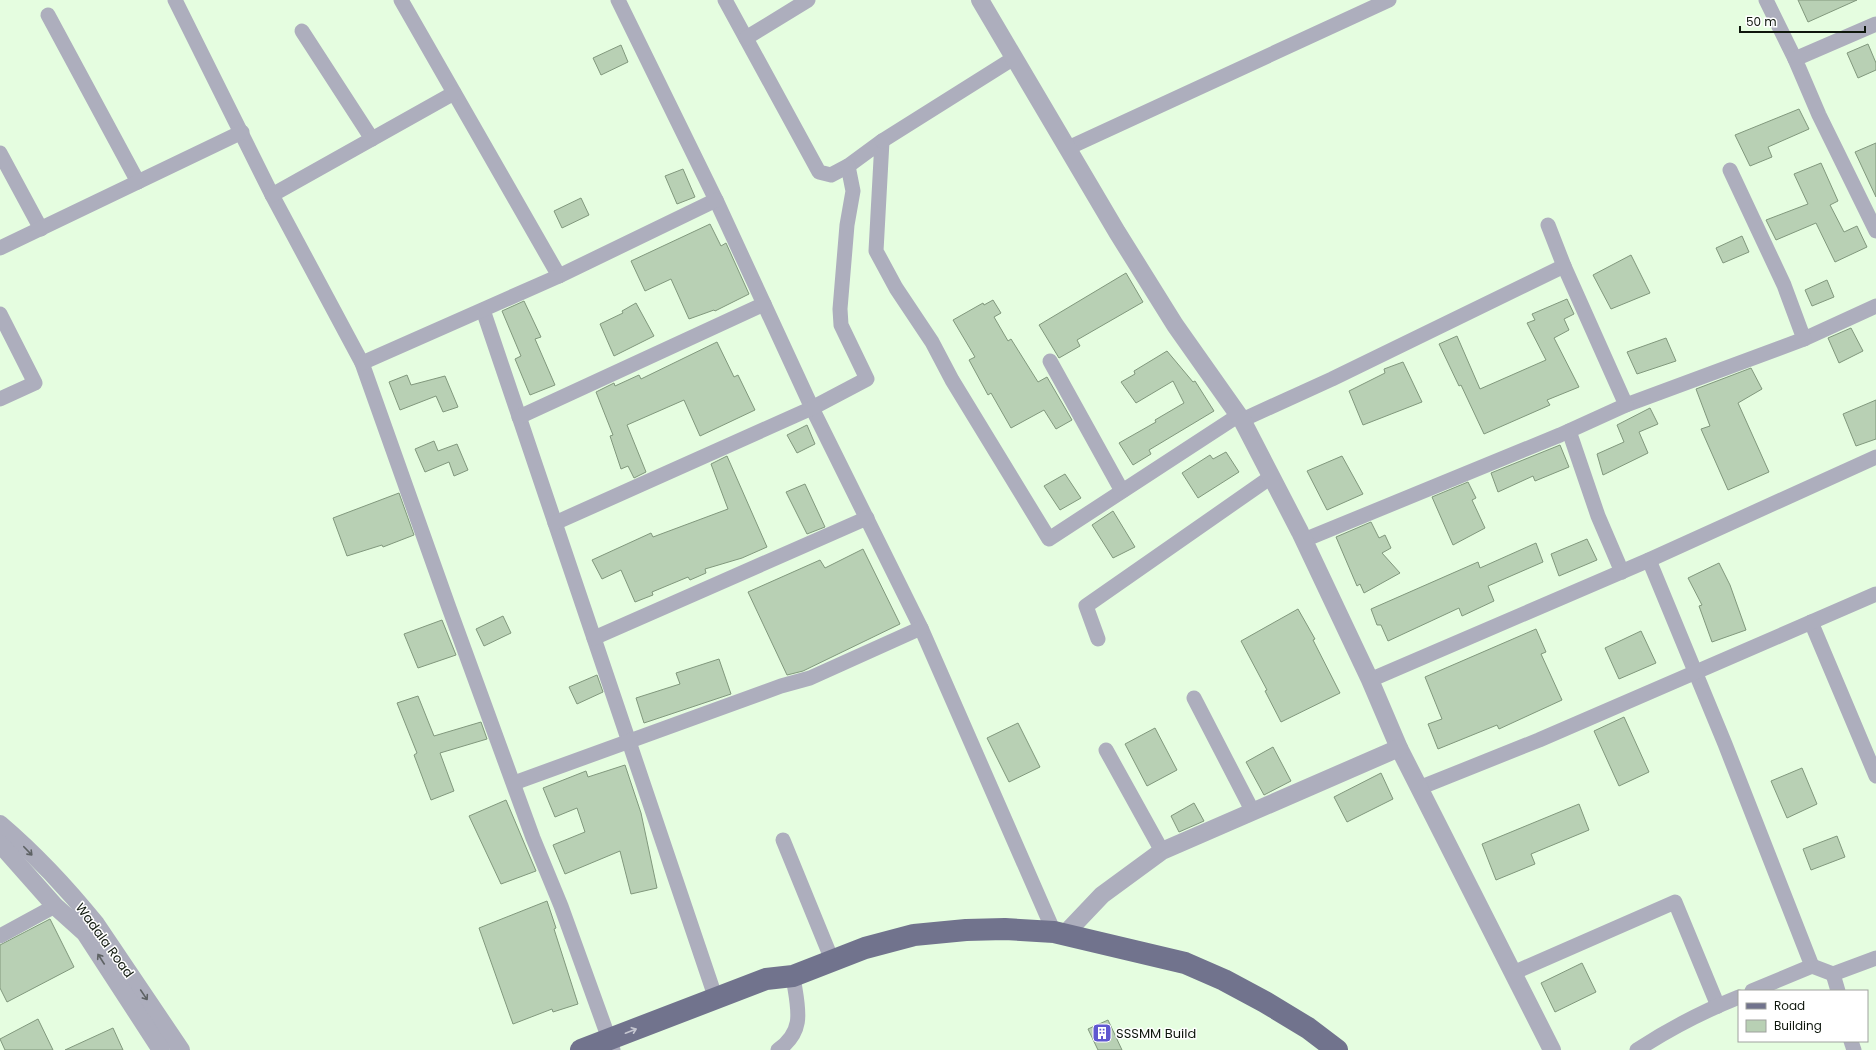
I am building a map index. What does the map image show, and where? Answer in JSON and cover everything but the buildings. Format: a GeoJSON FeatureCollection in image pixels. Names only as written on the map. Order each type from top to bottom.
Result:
{"type":"FeatureCollection","features":[{"type":"Feature","properties":{"kind":"main road"},"geometry":{"type":"LineString","coordinates":[[581,1050],[615,1046],[771,992],[793,976],[832,960],[884,942],[914,935],[1004,929],[1059,933],[1185,963],[1224,980],[1265,1002],[1308,1028],[1338,1050]]}},
{"type":"Feature","properties":{"kind":"main road"},"geometry":{"type":"LineString","coordinates":[[615,1046],[716,999],[766,980],[793,976]]}},
{"type":"Feature","properties":{"kind":"street"},"geometry":{"type":"LineString","coordinates":[[175,0],[272,195],[362,363],[514,784],[615,1046]]}},
{"type":"Feature","properties":{"kind":"street"},"geometry":{"type":"LineString","coordinates":[[401,0],[559,276]]}},
{"type":"Feature","properties":{"kind":"street"},"geometry":{"type":"LineString","coordinates":[[618,0],[716,200],[812,408],[921,628],[1059,933],[1102,895],[1162,851],[1399,748]]}},
{"type":"Feature","properties":{"kind":"street"},"geometry":{"type":"LineString","coordinates":[[725,0],[819,172],[831,175],[848,166],[882,141],[1014,58]]}},
{"type":"Feature","properties":{"kind":"street"},"geometry":{"type":"LineString","coordinates":[[746,38],[808,0]]}},
{"type":"Feature","properties":{"kind":"street"},"geometry":{"type":"LineString","coordinates":[[980,0],[1175,325],[1241,417],[1304,540],[1370,680],[1399,748],[1552,1050]]}},
{"type":"Feature","properties":{"kind":"street"},"geometry":{"type":"LineString","coordinates":[[1068,148],[1389,0]]}},
{"type":"Feature","properties":{"kind":"street"},"geometry":{"type":"LineString","coordinates":[[1766,0],[1819,115],[1876,231]]}},
{"type":"Feature","properties":{"kind":"street"},"geometry":{"type":"LineString","coordinates":[[48,15],[138,182]]}},
{"type":"Feature","properties":{"kind":"street"},"geometry":{"type":"LineString","coordinates":[[1794,59],[1876,24]]}},
{"type":"Feature","properties":{"kind":"street"},"geometry":{"type":"LineString","coordinates":[[302,31],[372,139]]}},
{"type":"Feature","properties":{"kind":"street"},"geometry":{"type":"LineString","coordinates":[[272,195],[454,93]]}},
{"type":"Feature","properties":{"kind":"street"},"geometry":{"type":"LineString","coordinates":[[0,248],[242,132]]}},
{"type":"Feature","properties":{"kind":"street"},"geometry":{"type":"LineString","coordinates":[[882,141],[876,251],[896,288],[932,342],[952,380],[1049,539],[1122,491],[1241,417],[1332,379],[1564,266]]}},
{"type":"Feature","properties":{"kind":"street"},"geometry":{"type":"LineString","coordinates":[[0,153],[41,228]]}},
{"type":"Feature","properties":{"kind":"street"},"geometry":{"type":"LineString","coordinates":[[555,523],[812,408],[867,379],[841,325],[840,309],[847,225],[853,191],[848,166]]}},
{"type":"Feature","properties":{"kind":"street"},"geometry":{"type":"LineString","coordinates":[[1730,170],[1784,285],[1804,339]]}},
{"type":"Feature","properties":{"kind":"street"},"geometry":{"type":"LineString","coordinates":[[362,363],[559,276],[716,200]]}},
{"type":"Feature","properties":{"kind":"street"},"geometry":{"type":"LineString","coordinates":[[1548,224],[1564,266],[1626,404]]}},
{"type":"Feature","properties":{"kind":"street"},"geometry":{"type":"LineString","coordinates":[[520,417],[764,304]]}},
{"type":"Feature","properties":{"kind":"street"},"geometry":{"type":"LineString","coordinates":[[1304,540],[1569,431],[1626,404],[1804,339],[1876,306]]}},
{"type":"Feature","properties":{"kind":"street"},"geometry":{"type":"LineString","coordinates":[[483,310],[716,999]]}},
{"type":"Feature","properties":{"kind":"street"},"geometry":{"type":"LineString","coordinates":[[0,314],[36,383],[0,399]]}},
{"type":"Feature","properties":{"kind":"street"},"geometry":{"type":"LineString","coordinates":[[1050,361],[1122,491]]}},
{"type":"Feature","properties":{"kind":"street"},"geometry":{"type":"LineString","coordinates":[[1569,431],[1598,516],[1622,572]]}},
{"type":"Feature","properties":{"kind":"street"},"geometry":{"type":"LineString","coordinates":[[1370,680],[1622,572],[1876,457]]}},
{"type":"Feature","properties":{"kind":"street"},"geometry":{"type":"LineString","coordinates":[[1098,639],[1086,606],[1271,477]]}},
{"type":"Feature","properties":{"kind":"street"},"geometry":{"type":"LineString","coordinates":[[594,638],[867,518]]}},
{"type":"Feature","properties":{"kind":"street"},"geometry":{"type":"LineString","coordinates":[[1649,560],[1725,744],[1812,966]]}},
{"type":"Feature","properties":{"kind":"street"},"geometry":{"type":"LineString","coordinates":[[1420,788],[1539,740],[1695,671],[1876,594]]}},
{"type":"Feature","properties":{"kind":"street"},"geometry":{"type":"LineString","coordinates":[[1811,622],[1876,776]]}},
{"type":"Feature","properties":{"kind":"street"},"geometry":{"type":"LineString","coordinates":[[514,784],[781,686],[810,678],[921,628]]}},
{"type":"Feature","properties":{"kind":"street"},"geometry":{"type":"LineString","coordinates":[[1194,698],[1253,812]]}},
{"type":"Feature","properties":{"kind":"street"},"geometry":{"type":"LineString","coordinates":[[1106,750],[1162,851]]}},
{"type":"Feature","properties":{"kind":"street","name":"Wadala Road"},"geometry":{"type":"LineString","coordinates":[[0,824],[14,836],[78,902],[96,924],[181,1050]]}},
{"type":"Feature","properties":{"kind":"street"},"geometry":{"type":"LineString","coordinates":[[783,840],[832,960]]}},
{"type":"Feature","properties":{"kind":"street","name":"Wadala Road"},"geometry":{"type":"LineString","coordinates":[[1,846],[55,906],[85,933],[161,1050]]}},
{"type":"Feature","properties":{"kind":"street"},"geometry":{"type":"LineString","coordinates":[[1514,973],[1675,902],[1718,1006]]}},
{"type":"Feature","properties":{"kind":"street"},"geometry":{"type":"LineString","coordinates":[[0,936],[55,906]]}},
{"type":"Feature","properties":{"kind":"street"},"geometry":{"type":"LineString","coordinates":[[1754,990],[1812,966],[1833,974],[1876,958]]}},
{"type":"Feature","properties":{"kind":"street"},"geometry":{"type":"LineString","coordinates":[[1833,974],[1838,990]]}},
{"type":"Feature","properties":{"kind":"street"},"geometry":{"type":"LineString","coordinates":[[778,1050],[786,1045],[796,1032],[798,1014],[793,976]]}},
{"type":"Feature","properties":{"kind":"street"},"geometry":{"type":"LineString","coordinates":[[1638,1050],[1659,1036],[1738,997]]}},
{"type":"Feature","properties":{"kind":"place","name":"SSSMM Build"},"geometry":{"type":"Point","coordinates":[1102,1033]}}]}
